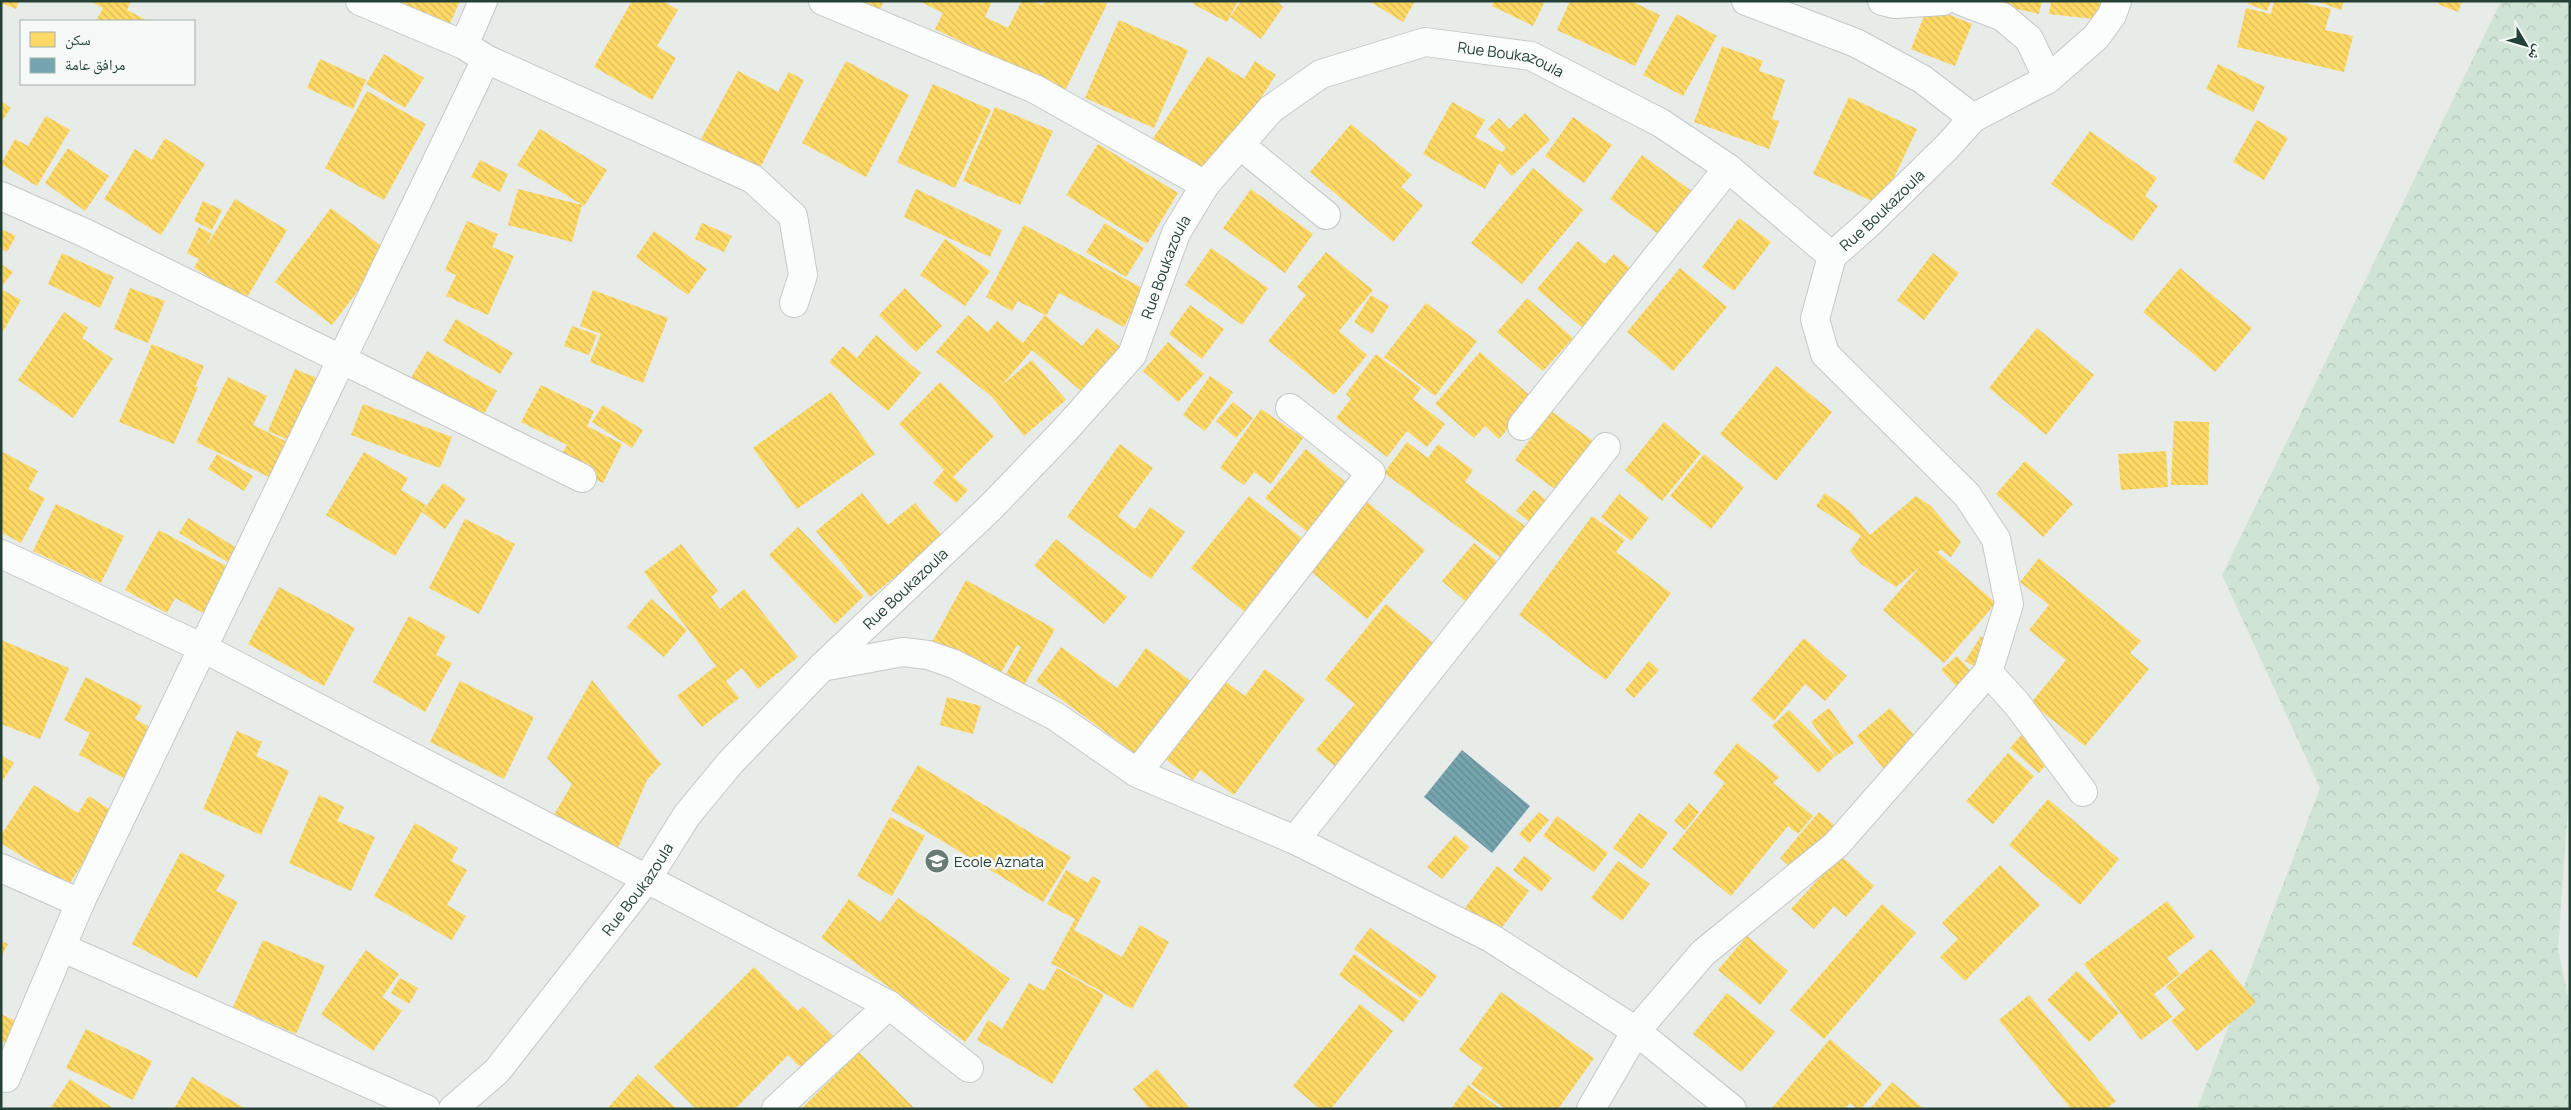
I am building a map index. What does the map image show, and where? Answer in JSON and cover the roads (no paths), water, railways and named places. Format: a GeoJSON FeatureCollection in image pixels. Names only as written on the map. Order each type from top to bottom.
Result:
{"type":"FeatureCollection","features":[{"type":"Feature","properties":{"kind":"street"},"geometry":{"type":"LineString","coordinates":[[360,1],[754,179],[793,216],[803,275],[794,303]]}},
{"type":"Feature","properties":{"kind":"street"},"geometry":{"type":"LineString","coordinates":[[6,1078],[80,903],[341,360],[475,52],[483,1]]}},
{"type":"Feature","properties":{"kind":"street"},"geometry":{"type":"LineString","coordinates":[[823,1],[1035,89],[1205,185]]}},
{"type":"Feature","properties":{"kind":"street"},"geometry":{"type":"LineString","coordinates":[[1746,1],[1856,42],[1922,79],[1973,118]]}},
{"type":"Feature","properties":{"kind":"street"},"geometry":{"type":"LineString","coordinates":[[1882,1],[1894,4],[1943,1]]}},
{"type":"Feature","properties":{"kind":"street"},"geometry":{"type":"LineString","coordinates":[[1961,1],[2003,17],[2029,39],[2048,79]]}},
{"type":"Feature","properties":{"kind":"street","name":"Rue Boukazoula"},"geometry":{"type":"LineString","coordinates":[[452,1109],[497,1071],[647,879],[687,815],[730,763],[822,667],[990,507],[1064,431],[1132,355],[1176,233],[1205,185],[1271,109],[1321,74],[1425,42],[1531,56],[1661,123],[1728,168],[1832,256],[1933,161],[1973,118],[2048,79],[2096,37],[2112,15],[2117,1]]}},
{"type":"Feature","properties":{"kind":"street"},"geometry":{"type":"LineString","coordinates":[[1240,145],[1326,215]]}},
{"type":"Feature","properties":{"kind":"street"},"geometry":{"type":"LineString","coordinates":[[1522,426],[1728,168]]}},
{"type":"Feature","properties":{"kind":"street"},"geometry":{"type":"LineString","coordinates":[[1,196],[85,233],[582,478]]}},
{"type":"Feature","properties":{"kind":"street"},"geometry":{"type":"LineString","coordinates":[[1591,1109],[1636,1031],[1703,953],[1836,845],[1988,672],[2009,604],[1996,539],[1967,495],[1825,354],[1815,319],[1832,256]]}},
{"type":"Feature","properties":{"kind":"street"},"geometry":{"type":"LineString","coordinates":[[1138,773],[1371,473],[1290,408]]}},
{"type":"Feature","properties":{"kind":"street"},"geometry":{"type":"LineString","coordinates":[[1295,840],[1606,447]]}},
{"type":"Feature","properties":{"kind":"street"},"geometry":{"type":"LineString","coordinates":[[1,554],[203,648],[889,1005],[969,1068]]}},
{"type":"Feature","properties":{"kind":"street"},"geometry":{"type":"LineString","coordinates":[[822,667],[903,652],[928,654],[954,664],[1055,716],[1138,773],[1295,840],[1491,938],[1636,1031],[1732,1109]]}},
{"type":"Feature","properties":{"kind":"street"},"geometry":{"type":"LineString","coordinates":[[1988,672],[2016,704],[2083,792]]}},
{"type":"Feature","properties":{"kind":"street"},"geometry":{"type":"LineString","coordinates":[[1,868],[80,903]]}},
{"type":"Feature","properties":{"kind":"street"},"geometry":{"type":"LineString","coordinates":[[62,948],[426,1109]]}},
{"type":"Feature","properties":{"kind":"street"},"geometry":{"type":"LineString","coordinates":[[776,1109],[889,1005]]}},
{"type":"Feature","properties":{"kind":"place","name":"Ecole Aznata"},"geometry":{"type":"Point","coordinates":[937,861]}}]}
